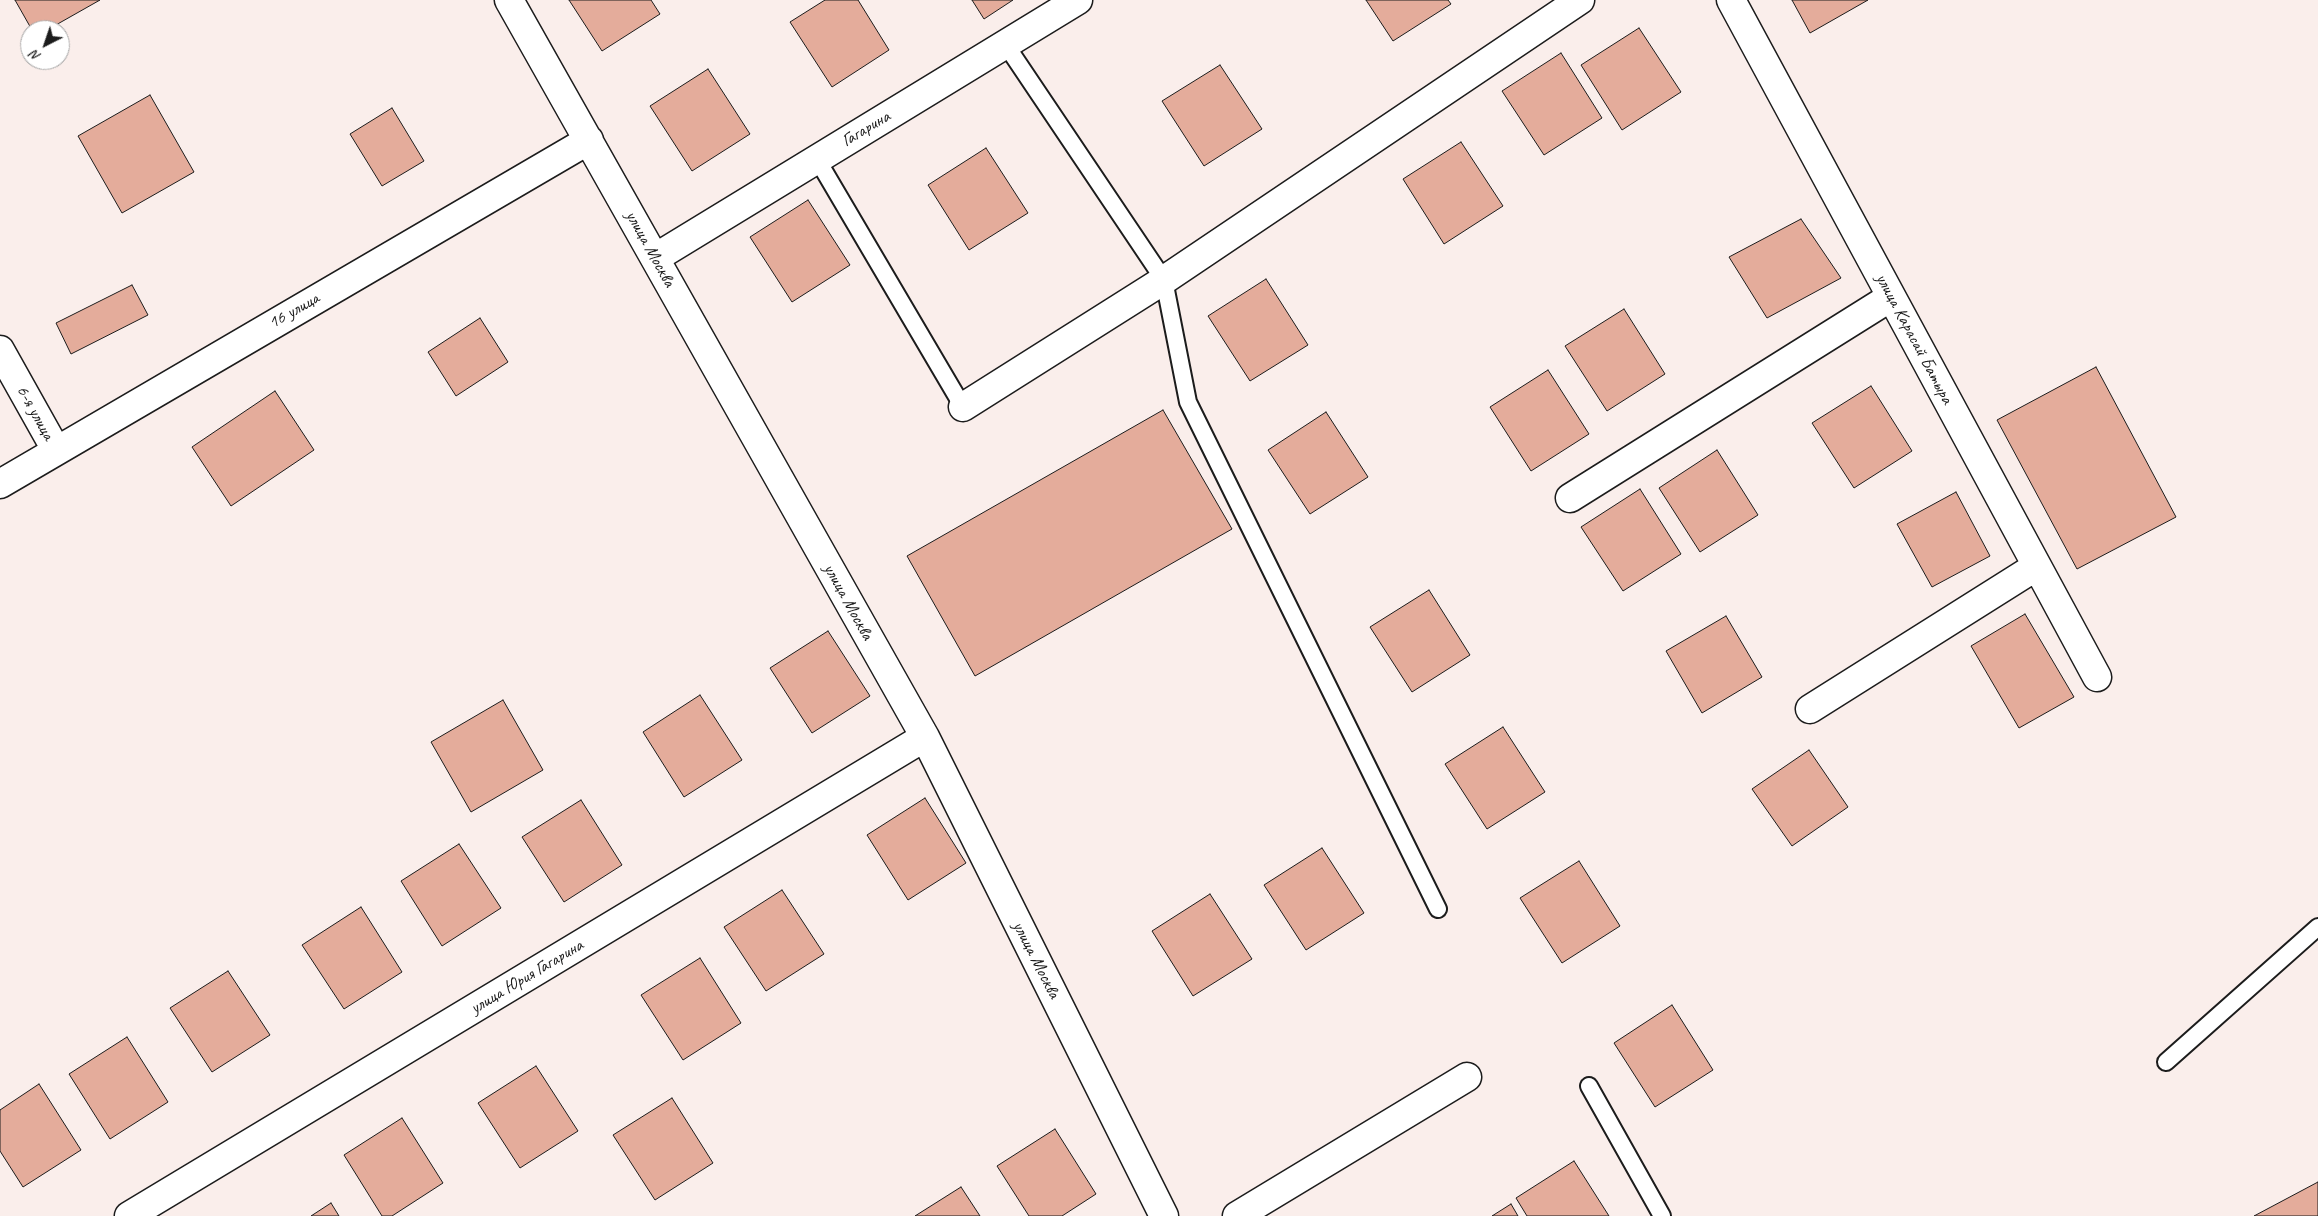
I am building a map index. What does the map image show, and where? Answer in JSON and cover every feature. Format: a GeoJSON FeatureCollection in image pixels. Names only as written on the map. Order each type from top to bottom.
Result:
{"type":"FeatureCollection","features":[{"type":"Feature","properties":{"kind":"street","name":"улица Москва"},"geometry":{"type":"LineString","coordinates":[[509,0],[925,738],[1164,1216]]}},
{"type":"Feature","properties":{"kind":"street","name":"Гагарина"},"geometry":{"type":"LineString","coordinates":[[654,258],[1078,0]]}},
{"type":"Feature","properties":{"kind":"street"},"geometry":{"type":"LineString","coordinates":[[963,407],[1164,280],[1580,0]]}},
{"type":"Feature","properties":{"kind":"street","name":"улица Карасай Батыра"},"geometry":{"type":"LineString","coordinates":[[1731,0],[2097,677]]}},
{"type":"Feature","properties":{"kind":"street","name":"16 улица"},"geometry":{"type":"LineString","coordinates":[[0,484],[589,140]]}},
{"type":"Feature","properties":{"kind":"street"},"geometry":{"type":"LineString","coordinates":[[1570,498],[1891,297]]}},
{"type":"Feature","properties":{"kind":"street","name":"6-я улица"},"geometry":{"type":"LineString","coordinates":[[0,350],[56,450]]}},
{"type":"Feature","properties":{"kind":"street"},"geometry":{"type":"LineString","coordinates":[[1810,710],[2036,566]]}},
{"type":"Feature","properties":{"kind":"street","name":"улица Юрия Гагарина"},"geometry":{"type":"LineString","coordinates":[[129,1216],[925,738]]}},
{"type":"Feature","properties":{"kind":"street"},"geometry":{"type":"LineString","coordinates":[[1237,1216],[1467,1076]]}},
{"type":"Feature","properties":{"kind":"lane"},"geometry":{"type":"LineString","coordinates":[[1006,45],[1164,280],[1188,402],[1438,909]]}},
{"type":"Feature","properties":{"kind":"lane"},"geometry":{"type":"LineString","coordinates":[[817,159],[963,407]]}},
{"type":"Feature","properties":{"kind":"lane"},"geometry":{"type":"LineString","coordinates":[[2166,1062],[2318,927]]}},
{"type":"Feature","properties":{"kind":"lane"},"geometry":{"type":"LineString","coordinates":[[1589,1086],[1662,1216]]}},
{"type":"Feature","properties":{"kind":"building"},"geometry":{"type":"Polygon","coordinates":[[[15,0],[100,0],[65,20],[26,20],[15,0]]]}},
{"type":"Feature","properties":{"kind":"building"},"geometry":{"type":"Polygon","coordinates":[[[569,0],[651,0],[660,14],[602,51],[569,0]]]}},
{"type":"Feature","properties":{"kind":"building"},"geometry":{"type":"Polygon","coordinates":[[[825,0],[858,0],[889,50],[832,87],[790,22],[825,0]]]}},
{"type":"Feature","properties":{"kind":"building"},"geometry":{"type":"Polygon","coordinates":[[[972,0],[1013,0],[984,19],[972,0]]]}},
{"type":"Feature","properties":{"kind":"building"},"geometry":{"type":"Polygon","coordinates":[[[1366,0],[1448,0],[1451,4],[1393,41],[1366,0]]]}},
{"type":"Feature","properties":{"kind":"building"},"geometry":{"type":"Polygon","coordinates":[[[1792,0],[1868,0],[1810,33],[1792,0]]]}},
{"type":"Feature","properties":{"kind":"building"},"geometry":{"type":"Polygon","coordinates":[[[1639,28],[1681,92],[1622,130],[1581,65],[1639,28]]]}},
{"type":"Feature","properties":{"kind":"building"},"geometry":{"type":"Polygon","coordinates":[[[1561,53],[1602,118],[1544,155],[1502,91],[1561,53]]]}},
{"type":"Feature","properties":{"kind":"building"},"geometry":{"type":"Polygon","coordinates":[[[1220,65],[1262,129],[1204,166],[1162,101],[1220,65]]]}},
{"type":"Feature","properties":{"kind":"building"},"geometry":{"type":"Polygon","coordinates":[[[708,69],[750,134],[692,171],[650,106],[708,69]]]}},
{"type":"Feature","properties":{"kind":"building"},"geometry":{"type":"Polygon","coordinates":[[[150,95],[194,172],[122,213],[78,136],[150,95]]]}},
{"type":"Feature","properties":{"kind":"building"},"geometry":{"type":"Polygon","coordinates":[[[392,108],[424,161],[382,186],[350,134],[392,108]]]}},
{"type":"Feature","properties":{"kind":"building"},"geometry":{"type":"Polygon","coordinates":[[[1461,142],[1503,206],[1444,244],[1403,179],[1461,142]]]}},
{"type":"Feature","properties":{"kind":"building"},"geometry":{"type":"Polygon","coordinates":[[[986,148],[1028,213],[969,250],[928,185],[986,148]]]}},
{"type":"Feature","properties":{"kind":"building"},"geometry":{"type":"Polygon","coordinates":[[[808,200],[850,265],[792,302],[750,237],[808,200]]]}},
{"type":"Feature","properties":{"kind":"building"},"geometry":{"type":"Polygon","coordinates":[[[1801,219],[1841,278],[1767,318],[1729,257],[1801,219]]]}},
{"type":"Feature","properties":{"kind":"building"},"geometry":{"type":"Polygon","coordinates":[[[1266,279],[1308,345],[1250,381],[1208,316],[1266,279]]]}},
{"type":"Feature","properties":{"kind":"building"},"geometry":{"type":"Polygon","coordinates":[[[132,285],[148,315],[71,354],[56,323],[132,285]]]}},
{"type":"Feature","properties":{"kind":"building"},"geometry":{"type":"Polygon","coordinates":[[[1624,309],[1665,374],[1607,411],[1565,346],[1624,309]]]}},
{"type":"Feature","properties":{"kind":"building"},"geometry":{"type":"Polygon","coordinates":[[[480,318],[508,362],[456,396],[428,352],[480,318]]]}},
{"type":"Feature","properties":{"kind":"building"},"geometry":{"type":"Polygon","coordinates":[[[2096,367],[2176,517],[2077,569],[1997,420],[2096,367]]]}},
{"type":"Feature","properties":{"kind":"building"},"geometry":{"type":"Polygon","coordinates":[[[1548,370],[1589,434],[1531,471],[1490,407],[1548,370]]]}},
{"type":"Feature","properties":{"kind":"building"},"geometry":{"type":"Polygon","coordinates":[[[1871,386],[1912,451],[1854,488],[1812,423],[1871,386]]]}},
{"type":"Feature","properties":{"kind":"building"},"geometry":{"type":"Polygon","coordinates":[[[275,391],[314,450],[231,506],[192,447],[275,391]]]}},
{"type":"Feature","properties":{"kind":"building"},"geometry":{"type":"Polygon","coordinates":[[[1163,410],[1232,529],[975,676],[907,556],[1163,410]]]}},
{"type":"Feature","properties":{"kind":"building"},"geometry":{"type":"Polygon","coordinates":[[[1326,412],[1368,477],[1310,514],[1268,450],[1326,412]]]}},
{"type":"Feature","properties":{"kind":"building"},"geometry":{"type":"Polygon","coordinates":[[[1717,450],[1758,515],[1700,552],[1659,488],[1717,450]]]}},
{"type":"Feature","properties":{"kind":"building"},"geometry":{"type":"Polygon","coordinates":[[[1640,489],[1681,554],[1623,591],[1581,527],[1640,489]]]}},
{"type":"Feature","properties":{"kind":"building"},"geometry":{"type":"Polygon","coordinates":[[[1956,492],[1990,556],[1932,587],[1897,524],[1956,492]]]}},
{"type":"Feature","properties":{"kind":"building"},"geometry":{"type":"Polygon","coordinates":[[[1429,590],[1470,655],[1412,692],[1370,627],[1429,590]]]}},
{"type":"Feature","properties":{"kind":"building"},"geometry":{"type":"Polygon","coordinates":[[[2025,614],[2074,697],[2019,728],[1971,646],[2025,614]]]}},
{"type":"Feature","properties":{"kind":"building"},"geometry":{"type":"Polygon","coordinates":[[[1726,616],[1762,677],[1702,713],[1666,651],[1726,616]]]}},
{"type":"Feature","properties":{"kind":"building"},"geometry":{"type":"Polygon","coordinates":[[[828,631],[870,696],[812,733],[770,668],[828,631]]]}},
{"type":"Feature","properties":{"kind":"building"},"geometry":{"type":"Polygon","coordinates":[[[700,695],[742,760],[684,797],[643,732],[700,695]]]}},
{"type":"Feature","properties":{"kind":"building"},"geometry":{"type":"Polygon","coordinates":[[[503,700],[543,770],[471,812],[431,742],[503,700]]]}},
{"type":"Feature","properties":{"kind":"building"},"geometry":{"type":"Polygon","coordinates":[[[1503,727],[1545,792],[1487,829],[1445,764],[1503,727]]]}},
{"type":"Feature","properties":{"kind":"building"},"geometry":{"type":"Polygon","coordinates":[[[1809,750],[1848,807],[1792,846],[1752,789],[1809,750]]]}},
{"type":"Feature","properties":{"kind":"building"},"geometry":{"type":"Polygon","coordinates":[[[925,798],[966,863],[908,900],[867,835],[925,798]]]}},
{"type":"Feature","properties":{"kind":"building"},"geometry":{"type":"Polygon","coordinates":[[[581,800],[622,865],[564,902],[522,837],[581,800]]]}},
{"type":"Feature","properties":{"kind":"building"},"geometry":{"type":"Polygon","coordinates":[[[459,844],[501,908],[442,946],[401,881],[459,844]]]}},
{"type":"Feature","properties":{"kind":"building"},"geometry":{"type":"Polygon","coordinates":[[[1322,848],[1364,913],[1306,950],[1264,885],[1322,848]]]}},
{"type":"Feature","properties":{"kind":"building"},"geometry":{"type":"Polygon","coordinates":[[[1579,861],[1620,926],[1562,963],[1520,898],[1579,861]]]}},
{"type":"Feature","properties":{"kind":"building"},"geometry":{"type":"Polygon","coordinates":[[[782,890],[824,954],[766,991],[724,927],[782,890]]]}},
{"type":"Feature","properties":{"kind":"building"},"geometry":{"type":"Polygon","coordinates":[[[1210,894],[1252,959],[1193,996],[1152,931],[1210,894]]]}},
{"type":"Feature","properties":{"kind":"building"},"geometry":{"type":"Polygon","coordinates":[[[361,907],[402,972],[344,1009],[302,945],[361,907]]]}},
{"type":"Feature","properties":{"kind":"building"},"geometry":{"type":"Polygon","coordinates":[[[700,958],[741,1023],[683,1060],[641,995],[700,958]]]}},
{"type":"Feature","properties":{"kind":"building"},"geometry":{"type":"Polygon","coordinates":[[[228,971],[270,1035],[212,1072],[170,1008],[228,971]]]}},
{"type":"Feature","properties":{"kind":"building"},"geometry":{"type":"Polygon","coordinates":[[[1672,1005],[1713,1070],[1655,1107],[1614,1043],[1672,1005]]]}},
{"type":"Feature","properties":{"kind":"building"},"geometry":{"type":"Polygon","coordinates":[[[127,1037],[168,1102],[110,1139],[69,1074],[127,1037]]]}},
{"type":"Feature","properties":{"kind":"building"},"geometry":{"type":"Polygon","coordinates":[[[536,1066],[578,1131],[520,1168],[478,1103],[536,1066]]]}},
{"type":"Feature","properties":{"kind":"building"},"geometry":{"type":"Polygon","coordinates":[[[39,1084],[81,1150],[23,1187],[0,1151],[0,1110],[39,1084]]]}},
{"type":"Feature","properties":{"kind":"building"},"geometry":{"type":"Polygon","coordinates":[[[672,1098],[713,1163],[655,1200],[613,1135],[672,1098]]]}},
{"type":"Feature","properties":{"kind":"building"},"geometry":{"type":"Polygon","coordinates":[[[402,1118],[443,1183],[392,1216],[382,1216],[344,1155],[402,1118]]]}},
{"type":"Feature","properties":{"kind":"building"},"geometry":{"type":"Polygon","coordinates":[[[1055,1129],[1096,1194],[1062,1216],[1029,1216],[997,1166],[1055,1129]]]}},
{"type":"Feature","properties":{"kind":"building"},"geometry":{"type":"Polygon","coordinates":[[[1574,1161],[1609,1216],[1527,1216],[1516,1198],[1574,1161]]]}},
{"type":"Feature","properties":{"kind":"building"},"geometry":{"type":"Polygon","coordinates":[[[2318,1182],[2318,1216],[2254,1216],[2318,1182]]]}},
{"type":"Feature","properties":{"kind":"building"},"geometry":{"type":"Polygon","coordinates":[[[961,1187],[980,1216],[915,1216],[961,1187]]]}},
{"type":"Feature","properties":{"kind":"building"},"geometry":{"type":"Polygon","coordinates":[[[331,1203],[339,1216],[311,1216],[331,1203]]]}},
{"type":"Feature","properties":{"kind":"building"},"geometry":{"type":"Polygon","coordinates":[[[1511,1204],[1518,1216],[1492,1216],[1511,1204]]]}}]}
